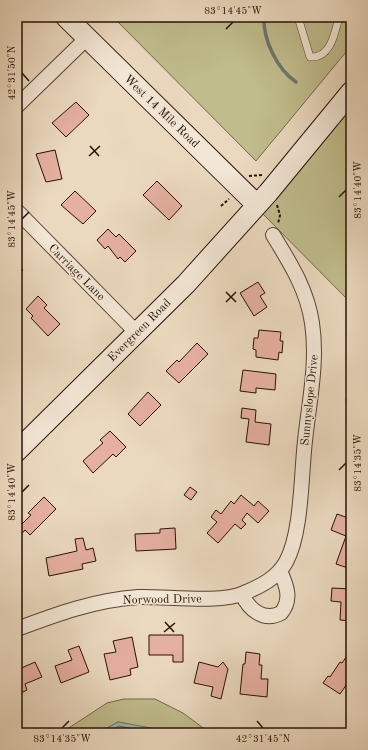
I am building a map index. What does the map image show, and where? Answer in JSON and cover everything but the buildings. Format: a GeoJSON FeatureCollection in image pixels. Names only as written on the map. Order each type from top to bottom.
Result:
{"type":"FeatureCollection","features":[{"type":"Feature","properties":{"kind":"street","name":"West 14 Mile Road"},"geometry":{"type":"LineString","coordinates":[[66,17],[263,199]]}},
{"type":"Feature","properties":{"kind":"street"},"geometry":{"type":"LineString","coordinates":[[17,106],[87,38]]}},
{"type":"Feature","properties":{"kind":"street","name":"Evergreen Road"},"geometry":{"type":"LineString","coordinates":[[17,451],[186,284],[263,199],[351,92]]}},
{"type":"Feature","properties":{"kind":"street","name":"Carriage Lane"},"geometry":{"type":"LineString","coordinates":[[17,211],[137,333]]}},
{"type":"Feature","properties":{"kind":"street","name":"Sunnyslope Drive"},"geometry":{"type":"LineString","coordinates":[[262,585],[280,571],[290,555],[298,512],[314,349],[312,322],[304,291],[290,262],[273,235]]}},
{"type":"Feature","properties":{"kind":"street"},"geometry":{"type":"LineString","coordinates":[[242,594],[246,604],[252,610],[262,615],[271,617],[281,613],[287,604],[288,591],[280,571]]}},
{"type":"Feature","properties":{"kind":"street","name":"Norwood Drive"},"geometry":{"type":"LineString","coordinates":[[17,629],[57,613],[97,603],[138,597],[221,598],[242,594],[262,585]]}},
{"type":"Feature","properties":{"kind":"lane"},"geometry":{"type":"LineString","coordinates":[[298,17],[310,57],[313,57],[326,52],[334,37],[339,17]]}},
{"type":"Feature","properties":{"kind":"path"},"geometry":{"type":"LineString","coordinates":[[263,199],[280,211],[278,228],[273,235]]}},
{"type":"Feature","properties":{"kind":"path"},"geometry":{"type":"LineString","coordinates":[[221,206],[229,200]]}},
{"type":"Feature","properties":{"kind":"shaded area"},"geometry":{"type":"Polygon","coordinates":[[[113,17],[351,17],[351,46],[256,161],[113,17]]]}},
{"type":"Feature","properties":{"kind":"shaded area"},"geometry":{"type":"Polygon","coordinates":[[[351,96],[351,303],[258,209],[351,96]]]}},
{"type":"Feature","properties":{"kind":"shaded area"},"geometry":{"type":"Polygon","coordinates":[[[124,699],[155,699],[183,713],[210,733],[170,733],[118,722],[98,733],[61,733],[107,703],[124,699]]]}},
{"type":"Feature","properties":{"kind":"water"},"geometry":{"type":"Polygon","coordinates":[[[118,722],[168,731],[170,733],[98,733],[118,722]]]}},
{"type":"Feature","properties":{"kind":"waterway"},"geometry":{"type":"LineString","coordinates":[[264,17],[264,26],[272,53],[283,70],[296,82]]}}]}
